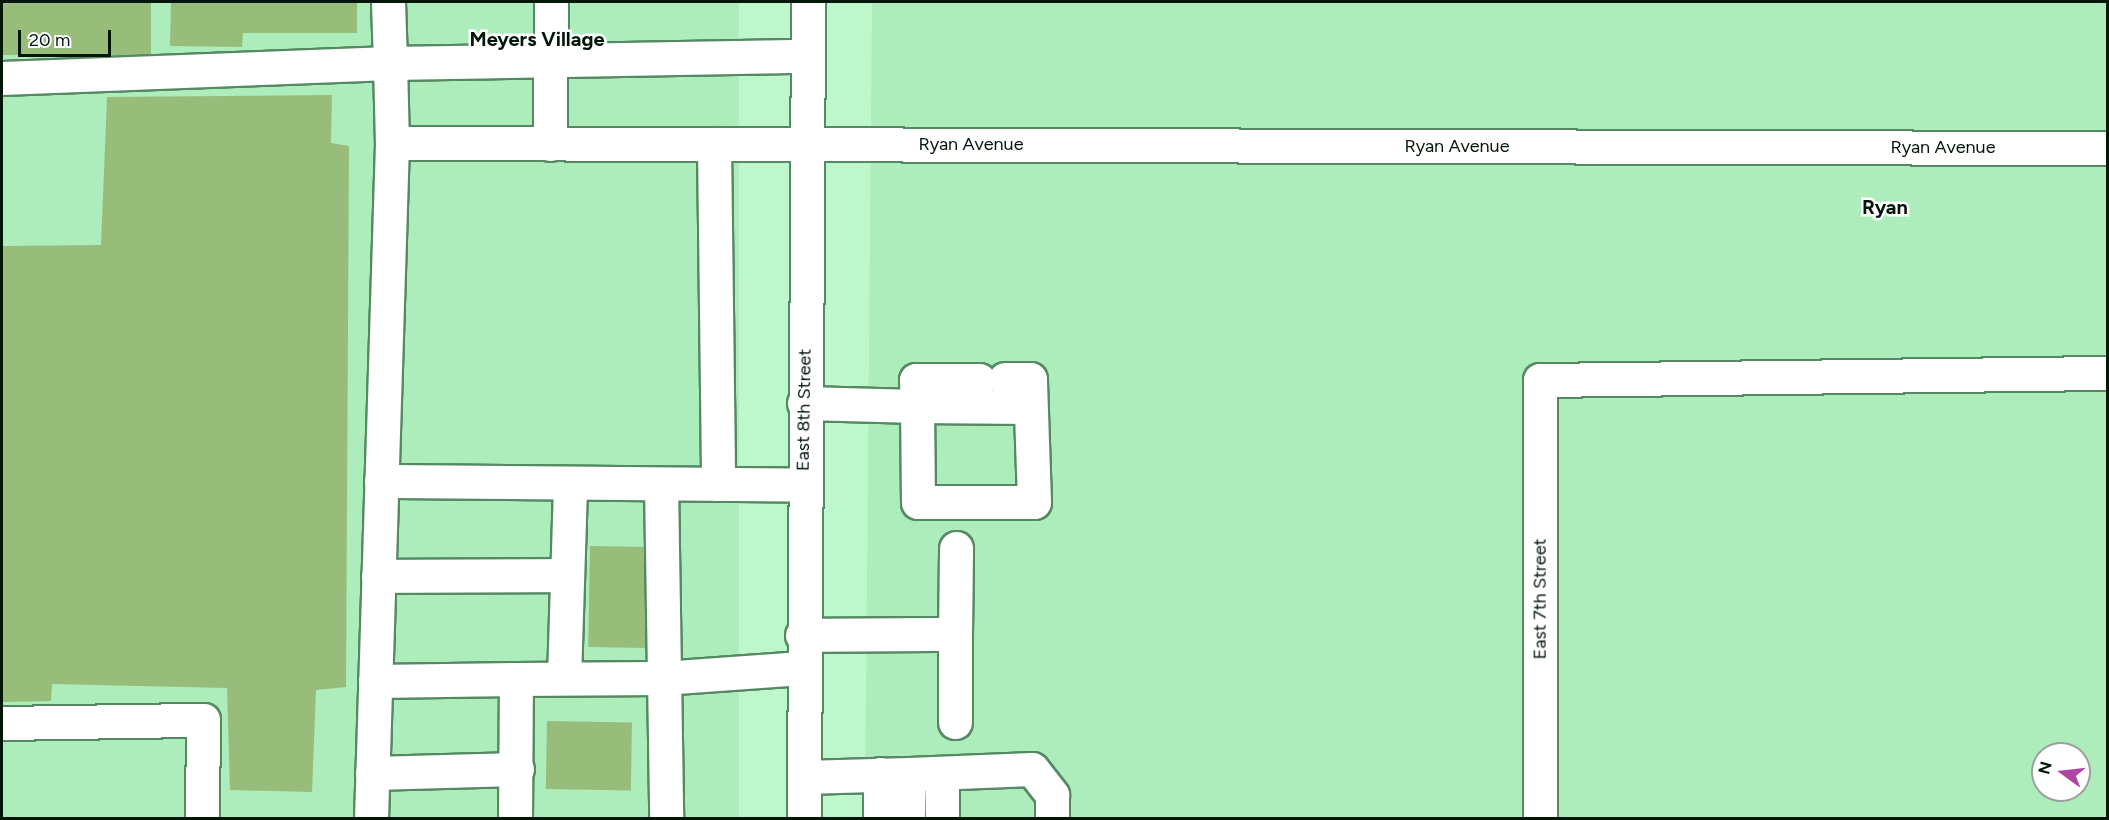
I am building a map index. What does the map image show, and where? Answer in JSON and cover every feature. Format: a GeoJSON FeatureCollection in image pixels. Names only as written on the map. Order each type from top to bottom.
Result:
{"type":"FeatureCollection","features":[{"type":"Feature","properties":{"kind":"street"},"geometry":{"type":"LineString","coordinates":[[371,819],[392,143],[388,2]]}},
{"type":"Feature","properties":{"kind":"street"},"geometry":{"type":"LineString","coordinates":[[550,144],[551,2]]}},
{"type":"Feature","properties":{"kind":"street","name":"East 8th Street"},"geometry":{"type":"LineString","coordinates":[[804,818],[802,485],[808,2]]}},
{"type":"Feature","properties":{"kind":"street"},"geometry":{"type":"LineString","coordinates":[[2,78],[390,63],[807,56]]}},
{"type":"Feature","properties":{"kind":"street","name":"Ryan Avenue"},"geometry":{"type":"LineString","coordinates":[[392,143],[2108,148]]}},
{"type":"Feature","properties":{"kind":"street"},"geometry":{"type":"LineString","coordinates":[[714,144],[717,484]]}},
{"type":"Feature","properties":{"kind":"street","name":"East 7th Street"},"geometry":{"type":"LineString","coordinates":[[1540,819],[1540,380],[2108,373]]}},
{"type":"Feature","properties":{"kind":"street"},"geometry":{"type":"LineString","coordinates":[[1030,379],[1034,502],[929,502],[917,406],[916,380],[1030,379]]}},
{"type":"Feature","properties":{"kind":"street"},"geometry":{"type":"LineString","coordinates":[[804,403],[917,406],[1031,414]]}},
{"type":"Feature","properties":{"kind":"street"},"geometry":{"type":"LineString","coordinates":[[381,481],[802,485]]}},
{"type":"Feature","properties":{"kind":"street"},"geometry":{"type":"LineString","coordinates":[[564,678],[570,483]]}},
{"type":"Feature","properties":{"kind":"street"},"geometry":{"type":"LineString","coordinates":[[661,484],[662,678],[666,819]]}},
{"type":"Feature","properties":{"kind":"street"},"geometry":{"type":"LineString","coordinates":[[955,722],[956,548]]}},
{"type":"Feature","properties":{"kind":"street"},"geometry":{"type":"LineString","coordinates":[[378,576],[566,575]]}},
{"type":"Feature","properties":{"kind":"street"},"geometry":{"type":"LineString","coordinates":[[802,634],[956,634]]}},
{"type":"Feature","properties":{"kind":"street"},"geometry":{"type":"LineString","coordinates":[[375,681],[662,678],[802,668]]}},
{"type":"Feature","properties":{"kind":"street"},"geometry":{"type":"LineString","coordinates":[[515,819],[516,679]]}},
{"type":"Feature","properties":{"kind":"street"},"geometry":{"type":"LineString","coordinates":[[2,723],[202,720],[202,819]]}},
{"type":"Feature","properties":{"kind":"street"},"geometry":{"type":"LineString","coordinates":[[372,773],[517,769]]}},
{"type":"Feature","properties":{"kind":"street"},"geometry":{"type":"LineString","coordinates":[[804,777],[1032,769],[1052,795],[1052,819]]}},
{"type":"Feature","properties":{"kind":"street"},"geometry":{"type":"LineString","coordinates":[[942,773],[942,819]]}},
{"type":"Feature","properties":{"kind":"street"},"geometry":{"type":"LineString","coordinates":[[880,819],[894,774]]}},
{"type":"Feature","properties":{"kind":"street"},"geometry":{"type":"LineString","coordinates":[[894,774],[908,819]]}},
{"type":"Feature","properties":{"kind":"street"},"geometry":{"type":"LineString","coordinates":[[793,819],[804,818]]}},
{"type":"Feature","properties":{"kind":"shaded area"},"geometry":{"type":"Polygon","coordinates":[[[2,2],[739,2],[739,818],[2,818],[2,2]]]}},
{"type":"Feature","properties":{"kind":"shaded area"},"geometry":{"type":"Polygon","coordinates":[[[872,2],[2107,2],[2107,818],[865,818],[872,2]]]}},
{"type":"Feature","properties":{"kind":"building"},"geometry":{"type":"Polygon","coordinates":[[[2,2],[151,2],[151,55],[2,55],[2,2]]]}},
{"type":"Feature","properties":{"kind":"building"},"geometry":{"type":"Polygon","coordinates":[[[171,2],[357,2],[357,33],[243,33],[242,47],[170,46],[171,2]]]}},
{"type":"Feature","properties":{"kind":"building"},"geometry":{"type":"Polygon","coordinates":[[[332,95],[331,143],[349,146],[346,687],[316,690],[312,792],[230,790],[227,688],[52,684],[51,701],[2,702],[2,246],[101,245],[107,97],[332,95]]]}},
{"type":"Feature","properties":{"kind":"building"},"geometry":{"type":"Polygon","coordinates":[[[590,546],[648,547],[646,648],[588,647],[590,546]]]}},
{"type":"Feature","properties":{"kind":"building"},"geometry":{"type":"Polygon","coordinates":[[[547,721],[632,722],[631,790],[546,789],[547,721]]]}},
{"type":"Feature","properties":{"kind":"district","name":"Meyers Village"},"geometry":{"type":"Point","coordinates":[537,39]}},
{"type":"Feature","properties":{"kind":"district","name":"Ryan"},"geometry":{"type":"Point","coordinates":[1885,207]}}]}
